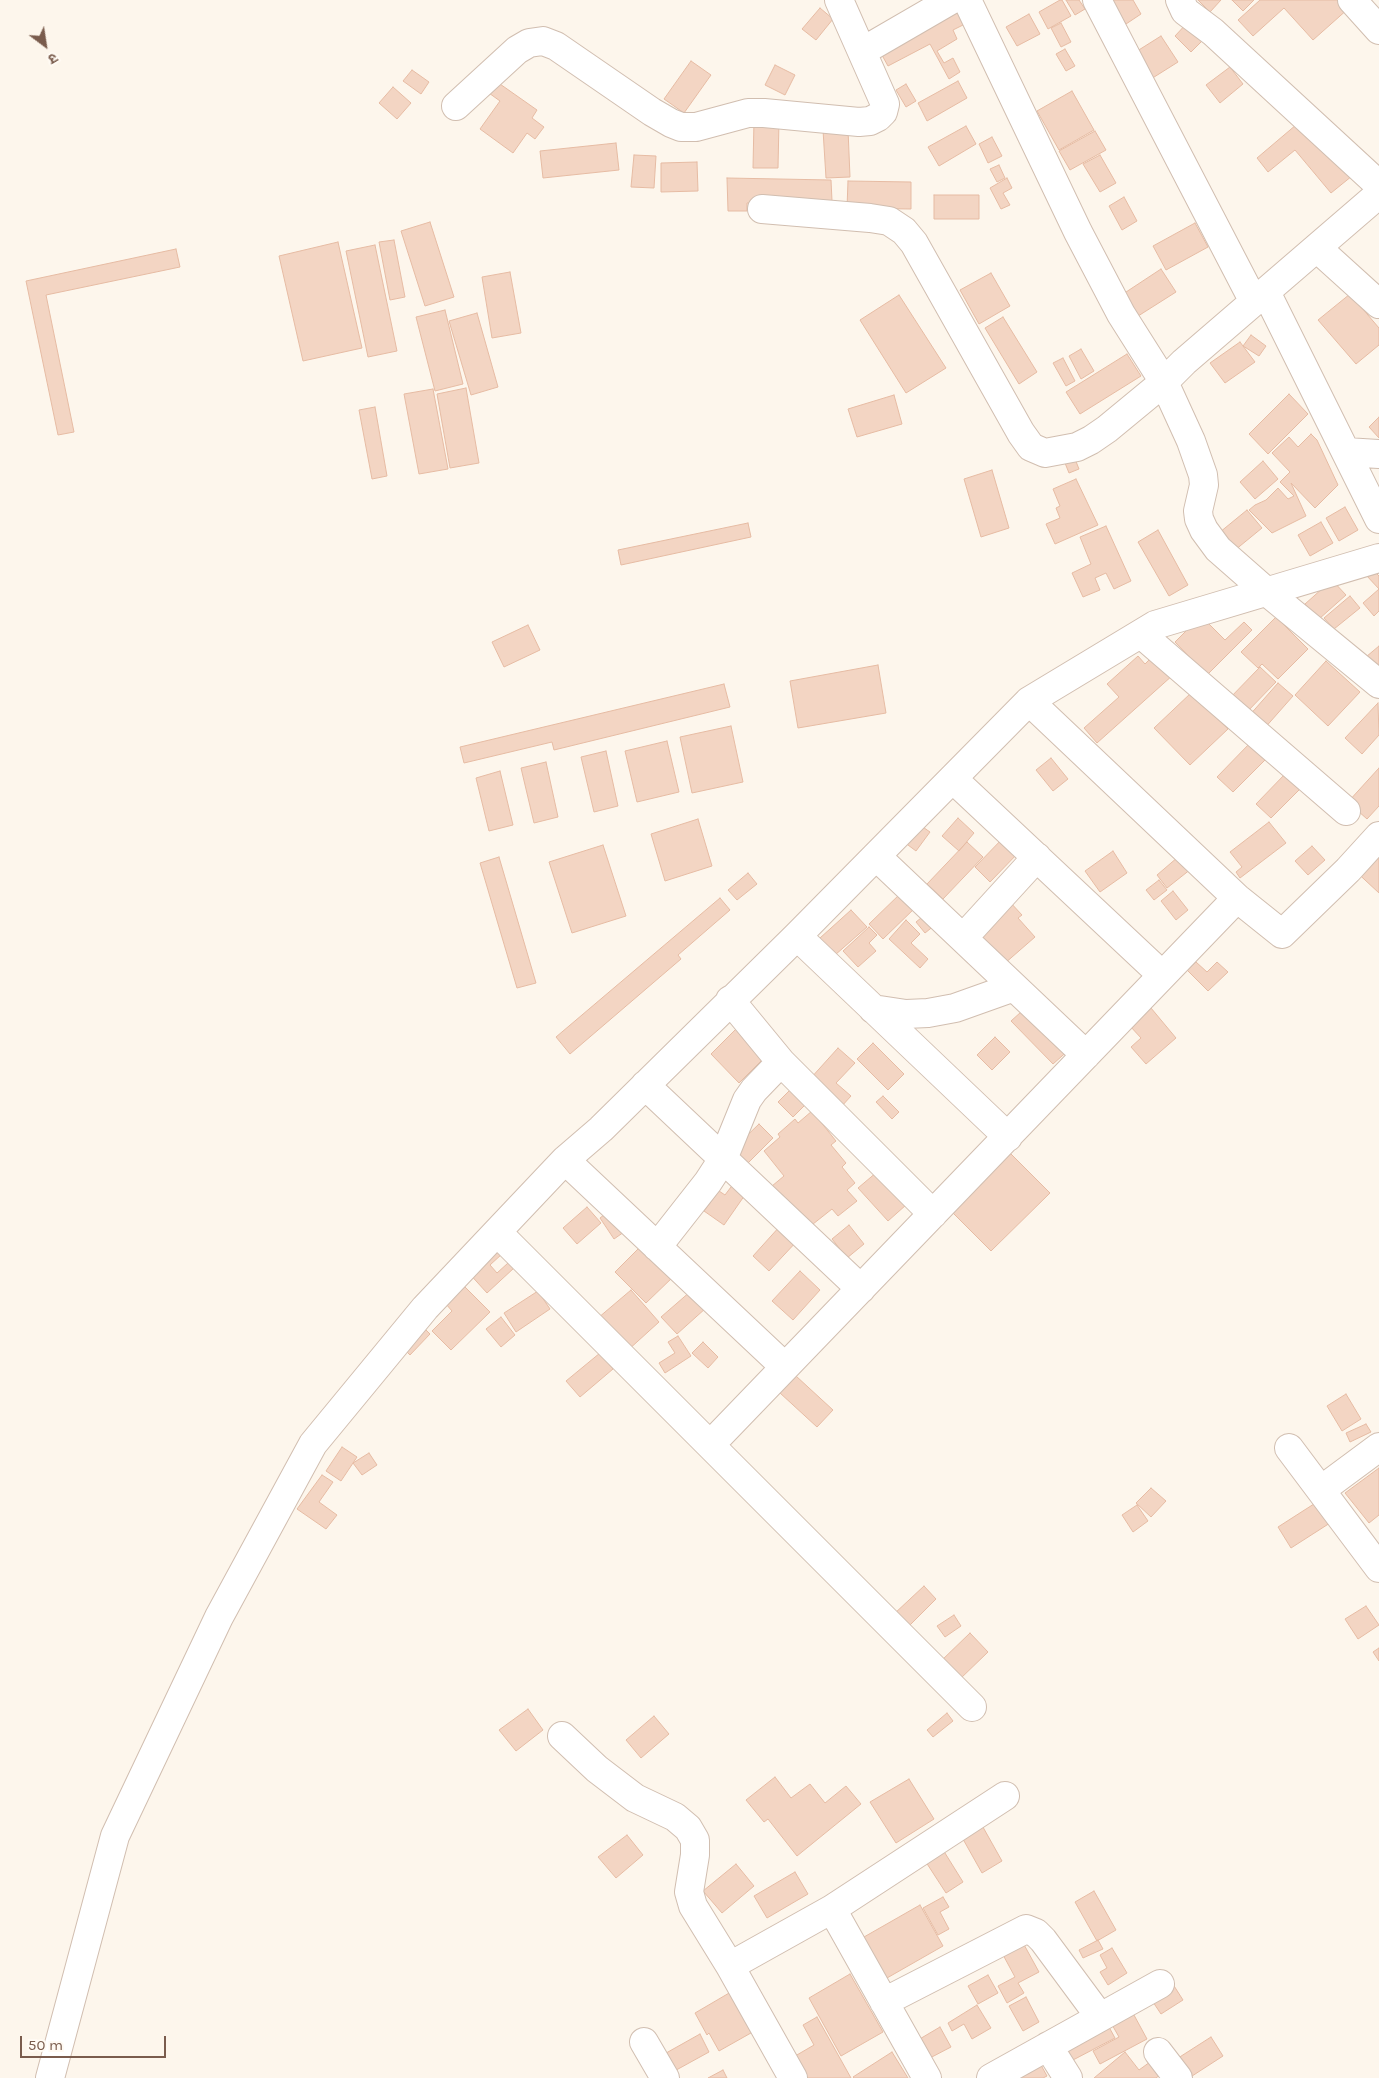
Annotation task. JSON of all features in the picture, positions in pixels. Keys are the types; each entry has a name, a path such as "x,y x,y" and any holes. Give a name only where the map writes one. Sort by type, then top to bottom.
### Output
{"street":[{"path":"456,106 517,50 529,43 543,41 556,46 652,112 681,127 696,127 748,113 764,112 859,122 870,120 878,117 883,112 885,104 839,0"},
{"path":"863,51 951,0"},
{"path":"967,0 1078,232 1121,314 1164,382 1191,441 1203,475 1204,485 1198,511 1201,525 1218,549 1266,592 1379,684"},
{"path":"1097,0 1346,452 1379,519"},
{"path":"1180,0 1185,11 1213,32 1379,185"},
{"path":"1352,0 1379,30"},
{"path":"762,208 880,219 889,221 904,231 914,243 1020,433 1031,447 1038,451 1055,452 1077,447 1091,440 1164,382 1379,194"},
{"path":"1317,248 1379,304"},
{"path":"1346,452 1379,454"},
{"path":"50,2078 115,1836 219,1617 313,1444 425,1308 565,1160 644,1086 797,936 1029,701 1155,625 1379,558"},
{"path":"1141,634 1346,811"},
{"path":"1029,701 1238,898 1282,934 1348,870 1379,836"},
{"path":"952,778 1162,975"},
{"path":"876,856 1086,1055"},
{"path":"963,938 1037,857"},
{"path":"710,1445 1238,898"},
{"path":"797,936 1008,1137"},
{"path":"873,1009 906,1014 928,1013 955,1008 1014,987"},
{"path":"730,1000 781,1062 933,1214"},
{"path":"657,1247 697,1197 723,1159 747,1100 781,1062"},
{"path":"644,1086 861,1289"},
{"path":"565,1160 785,1368"},
{"path":"498,1233 972,1707"},
{"path":"1321,1490 1379,1447"},
{"path":"1289,1448 1379,1568"},
{"path":"562,1736 597,1769 629,1794 675,1817 688,1828 695,1840 695,1855 689,1892 693,1906 730,1966 793,2078"},
{"path":"730,1966 832,1909 1005,1796"},
{"path":"832,1909 927,2078"},
{"path":"884,2002 1026,1929 1036,1933 1043,1940 1100,2017"},
{"path":"991,2078 1160,1984"},
{"path":"644,2042 665,2078"},
{"path":"1048,2046 1068,2078"},
{"path":"1158,2052 1178,2078"}],"building":[{"path":"1062,0 1071,16 1048,29 1039,12"},
{"path":"1066,0 1079,0 1085,9 1075,15"},
{"path":"1110,0 1133,0 1141,14 1126,24"},
{"path":"1198,0 1221,0 1210,12"},
{"path":"1232,0 1254,0 1243,11"},
{"path":"1260,0 1342,0 1349,8 1313,40 1284,8 1253,36 1238,20"},
{"path":"955,6 965,24 953,30 957,39 937,51 944,63 953,58 960,72 949,79 930,44 888,66 878,48"},
{"path":"820,8 833,19 816,40 802,29"},
{"path":"1029,14 1040,34 1017,46 1006,27"},
{"path":"1188,22 1205,38 1191,52 1175,36"},
{"path":"1061,23 1071,42 1061,47 1051,28"},
{"path":"1161,36 1178,62 1151,79 1134,53"},
{"path":"1065,49 1075,66 1066,71 1056,54"},
{"path":"691,61 711,75 684,113 664,99"},
{"path":"775,65 795,75 785,95 765,85"},
{"path":"1230,67 1243,84 1220,103 1206,85"},
{"path":"412,70 429,82 421,94 403,81"},
{"path":"490,77 537,110 532,118 544,127 535,139 527,133 513,153 480,129 500,101 482,88"},
{"path":"958,81 967,98 927,121 918,103"},
{"path":"906,84 916,101 906,107 896,90"},
{"path":"393,87 411,103 397,119 379,103"},
{"path":"1072,91 1094,130 1059,150 1037,111"},
{"path":"1303,119 1352,176 1331,193 1295,150 1268,172 1257,158"},
{"path":"754,120 779,121 778,168 753,168"},
{"path":"966,126 976,144 939,166 928,147"},
{"path":"848,129 850,177 826,178 823,130"},
{"path":"1095,131 1106,150 1070,170 1059,151"},
{"path":"992,137 1002,156 988,163 979,144"},
{"path":"616,143 619,170 543,178 540,151"},
{"path":"634,155 656,156 654,188 631,187"},
{"path":"1100,155 1116,183 1100,192 1083,164"},
{"path":"697,162 698,191 661,192 661,163"},
{"path":"999,165 1005,178 997,182 990,169"},
{"path":"727,178 831,180 832,201 747,203 747,211 728,211"},
{"path":"1007,178 1012,188 1003,193 1010,205 1001,209 990,188"},
{"path":"848,181 911,182 911,209 847,208"},
{"path":"934,195 979,195 979,219 934,219"},
{"path":"1124,197 1137,221 1122,230 1109,206"},
{"path":"430,222 454,297 425,306 401,231"},
{"path":"1195,223 1208,247 1166,270 1153,246"},
{"path":"394,240 405,297 390,300 379,242"},
{"path":"338,242 362,348 303,361 279,256"},
{"path":"375,245 397,351 368,357 346,251"},
{"path":"176,249 180,267 46,295 74,432 58,435 26,281"},
{"path":"1161,269 1176,292 1135,318 1120,296"},
{"path":"510,272 521,333 492,338 482,277"},
{"path":"991,273 1010,306 979,324 960,290"},
{"path":"1350,294 1379,328 1379,345 1356,364 1318,320"},
{"path":"899,295 946,368 906,393 860,320"},
{"path":"445,310 463,384 435,391 416,317"},
{"path":"477,313 498,387 471,395 449,321"},
{"path":"1003,317 1037,372 1019,384 985,328"},
{"path":"1251,335 1266,346 1259,356 1243,346"},
{"path":"1240,342 1255,362 1225,383 1210,363"},
{"path":"1081,349 1094,371 1081,379 1069,356"},
{"path":"1127,354 1141,376 1080,414 1066,392"},
{"path":"1063,358 1075,381 1066,386 1053,363"},
{"path":"466,388 479,463 450,468 437,394"},
{"path":"433,389 448,469 419,474 404,394"},
{"path":"1289,394 1308,414 1268,454 1249,434"},
{"path":"894,395 902,424 857,437 848,409"},
{"path":"375,407 387,476 372,479 359,410"},
{"path":"1379,417 1379,438 1369,427"},
{"path":"1311,434 1317,440 1338,485 1315,508 1291,483 1306,516 1272,533 1249,510 1266,500 1278,488 1288,499 1294,496 1280,482 1290,472 1272,453 1289,437 1298,447"},
{"path":"1075,459 1079,469 1069,473 1065,463"},
{"path":"1263,461 1278,479 1255,499 1240,482"},
{"path":"992,470 1009,528 981,537 964,479"},
{"path":"1076,479 1098,525 1055,544 1046,524 1060,518 1056,508 1060,506 1053,489"},
{"path":"1345,507 1358,530 1339,541 1326,518"},
{"path":"1247,510 1262,528 1229,555 1214,537"},
{"path":"1321,522 1333,543 1310,556 1298,535"},
{"path":"748,523 751,537 621,565 618,550"},
{"path":"1106,526 1131,581 1114,589 1106,573 1095,578 1100,590 1083,597 1072,573 1091,564 1080,537"},
{"path":"1158,530 1188,585 1169,596 1138,542"},
{"path":"1372,569 1379,576 1379,589 1366,575"},
{"path":"1332,580 1346,595 1319,619 1305,604"},
{"path":"1379,589 1379,611 1374,616 1363,603"},
{"path":"1350,596 1360,608 1334,629 1324,618"},
{"path":"1201,616 1225,640 1244,622 1252,630 1207,675 1175,642"},
{"path":"1276,617 1308,649 1278,679 1262,664 1258,668 1241,652"},
{"path":"528,625 540,650 504,667 492,642"},
{"path":"1379,646 1379,670 1360,662"},
{"path":"1154,655 1173,675 1097,743 1084,728 1119,697 1107,684 1138,656 1145,664"},
{"path":"1326,661 1360,692 1328,726 1295,695"},
{"path":"878,665 886,713 798,728 790,681"},
{"path":"1260,667 1276,682 1244,715 1228,700"},
{"path":"1278,683 1293,696 1263,730 1248,717"},
{"path":"724,684 730,707 554,750 552,742 464,763 460,747"},
{"path":"1191,693 1228,729 1190,765 1154,728"},
{"path":"1378,703 1379,735 1362,754 1345,738"},
{"path":"731,726 743,782 692,793 680,737"},
{"path":"667,741 679,792 637,802 625,751"},
{"path":"1251,742 1267,758 1233,792 1217,777"},
{"path":"606,751 618,806 594,812 581,757"},
{"path":"1051,758 1068,779 1053,791 1036,770"},
{"path":"546,762 558,817 534,823 521,768"},
{"path":"1379,768 1379,806 1367,819 1348,802"},
{"path":"500,771 513,825 489,831 476,778"},
{"path":"1287,772 1302,787 1271,818 1256,804"},
{"path":"958,818 974,833 959,851 942,836"},
{"path":"698,819 712,866 665,881 651,834"},
{"path":"1269,822 1286,843 1240,878 1236,872 1242,867 1230,852"},
{"path":"917,823 930,832 916,851 904,842"},
{"path":"1006,835 1021,850 990,882 975,867"},
{"path":"1379,838 1379,893 1351,867"},
{"path":"967,842 983,857 943,899 927,884"},
{"path":"603,845 626,916 572,933 549,862"},
{"path":"1312,846 1325,860 1308,875 1295,861"},
{"path":"1113,851 1127,873 1100,892 1085,871"},
{"path":"1185,851 1196,865 1167,888 1157,875"},
{"path":"499,857 536,983 517,988 480,863"},
{"path":"748,873 757,884 737,900 728,890"},
{"path":"1159,880 1167,890 1154,900 1146,890"},
{"path":"1173,891 1188,910 1176,920 1161,901"},
{"path":"902,892 916,907 883,939 869,924"},
{"path":"720,898 730,910 678,955 681,959 570,1054 556,1037"},
{"path":"1009,901 1022,915 1018,918 1035,937 1004,964 975,931"},
{"path":"851,910 867,927 835,955 820,938"},
{"path":"926,914 935,925 925,933 916,922"},
{"path":"906,920 920,934 911,943 928,959 920,968 889,939"},
{"path":"869,927 877,935 869,943 876,951 858,967 843,951"},
{"path":"1196,962 1207,972 1217,962 1228,972 1208,991 1187,970"},
{"path":"1151,1008 1176,1038 1146,1064 1131,1047 1141,1038 1130,1026"},
{"path":"1021,1012 1035,1026 1042,1018 1071,1048 1053,1064 1011,1021"},
{"path":"740,1025 768,1054 739,1083 711,1054"},
{"path":"995,1037 1010,1052 992,1070 977,1055"},
{"path":"873,1043 904,1074 888,1090 857,1059"},
{"path":"838,1048 855,1063 836,1083 851,1096 841,1107 810,1079"},
{"path":"794,1086 809,1101 793,1117 778,1102"},
{"path":"883,1096 899,1112 892,1119 876,1102"},
{"path":"812,1111 836,1141 831,1145 846,1163 842,1167 855,1183 847,1190 857,1201 838,1216 832,1209 808,1228 772,1186 784,1176 764,1151 780,1137 778,1134 795,1119 798,1123"},
{"path":"759,1124 773,1138 747,1164 733,1149"},
{"path":"1010,1153 1050,1193 991,1251 951,1211"},
{"path":"877,1172 906,1205 888,1221 858,1188"},
{"path":"734,1183 747,1192 724,1225 704,1211 719,1191 725,1195"},
{"path":"587,1207 601,1223 577,1244 563,1228"},
{"path":"609,1211 624,1232 614,1239 600,1218"},
{"path":"781,1225 798,1240 769,1271 753,1256"},
{"path":"849,1225 864,1244 847,1258 832,1239"},
{"path":"643,1244 674,1276 646,1303 615,1272"},
{"path":"495,1246 502,1254 490,1265 497,1273 508,1263 514,1268 487,1293 467,1271"},
{"path":"800,1271 820,1290 793,1320 772,1301"},
{"path":"458,1280 490,1312 451,1350 432,1331 452,1311 440,1297"},
{"path":"631,1290 659,1322 627,1351 598,1318"},
{"path":"538,1291 550,1309 516,1332 504,1313"},
{"path":"691,1291 706,1308 677,1334 661,1317"},
{"path":"501,1317 515,1335 501,1347 486,1329"},
{"path":"420,1324 430,1334 410,1355 400,1345"},
{"path":"678,1336 691,1356 665,1373 659,1363 675,1353 668,1342"},
{"path":"703,1342 718,1357 708,1368 692,1353"},
{"path":"600,1353 613,1369 580,1397 566,1381"},
{"path":"796,1376 833,1410 817,1427 780,1393"},
{"path":"1346,1394 1361,1419 1342,1431 1327,1406"},
{"path":"1366,1424 1371,1432 1350,1442 1346,1433"},
{"path":"342,1447 357,1457 341,1481 326,1471"},
{"path":"369,1453 377,1465 362,1475 353,1463"},
{"path":"1379,1468 1379,1515 1369,1523 1345,1493"},
{"path":"322,1475 333,1482 319,1502 337,1515 326,1529 297,1509"},
{"path":"1151,1488 1166,1501 1151,1517 1136,1503"},
{"path":"1317,1502 1330,1523 1291,1548 1278,1527"},
{"path":"1137,1505 1148,1521 1133,1532 1122,1515"},
{"path":"924,1586 936,1599 907,1628 894,1614"},
{"path":"1366,1606 1379,1625 1358,1639 1345,1619"},
{"path":"954,1615 961,1626 945,1637 937,1626"},
{"path":"970,1633 988,1652 959,1680 941,1661"},
{"path":"1379,1648 1379,1661 1373,1652"},
{"path":"528,1709 543,1730 516,1751 499,1730"},
{"path":"947,1713 953,1721 933,1737 927,1730"},
{"path":"654,1716 669,1734 641,1758 626,1740"},
{"path":"775,1777 791,1798 810,1784 825,1803 846,1786 861,1804 797,1856 768,1819 764,1822 746,1800"},
{"path":"909,1779 934,1819 896,1843 870,1802"},
{"path":"979,1820 1002,1861 982,1873 959,1832"},
{"path":"627,1835 643,1855 616,1878 598,1857"},
{"path":"940,1845 963,1882 946,1893 922,1856"},
{"path":"736,1864 754,1886 722,1913 703,1891"},
{"path":"795,1872 808,1894 767,1918 754,1896"},
{"path":"1094,1891 1116,1930 1097,1941 1075,1902"},
{"path":"943,1897 949,1907 940,1912 949,1929 938,1935 923,1908"},
{"path":"920,1905 943,1946 880,1982 857,1941"},
{"path":"1098,1940 1103,1949 1083,1958 1079,1950"},
{"path":"1022,1941 1039,1972 1018,1983 1024,1993 1007,2003 998,1986 1015,1977 1002,1953"},
{"path":"1112,1948 1127,1973 1108,1985 1100,1972 1107,1968 1100,1955"},
{"path":"850,1974 883,2032 841,2056 809,1998"},
{"path":"988,1975 998,1993 978,2004 968,1986"},
{"path":"1169,1978 1183,2000 1161,2014 1147,1993"},
{"path":"736,1989 758,2029 719,2051 709,2033 707,2035 695,2013"},
{"path":"1026,1997 1039,2022 1023,2031 1009,2006"},
{"path":"1128,2004 1147,2039 1100,2064 1093,2051 1119,2037 1107,2016"},
{"path":"977,2005 991,2028 972,2039 964,2024 952,2031 948,2023"},
{"path":"1103,2016 1115,2038 1073,2060 1061,2039"},
{"path":"817,2017 851,2078 801,2078 790,2059 814,2045 803,2025"},
{"path":"940,2027 951,2047 928,2059 918,2040"},
{"path":"700,2034 709,2052 669,2074 659,2057"},
{"path":"1211,2037 1223,2056 1189,2078 1175,2060"},
{"path":"892,2052 908,2078 853,2077"},
{"path":"1125,2052 1139,2070 1150,2062 1160,2075 1156,2078 1094,2078"},
{"path":"1036,2056 1047,2076 1043,2078 1007,2078"},
{"path":"723,2070 727,2078 708,2078"}]}
